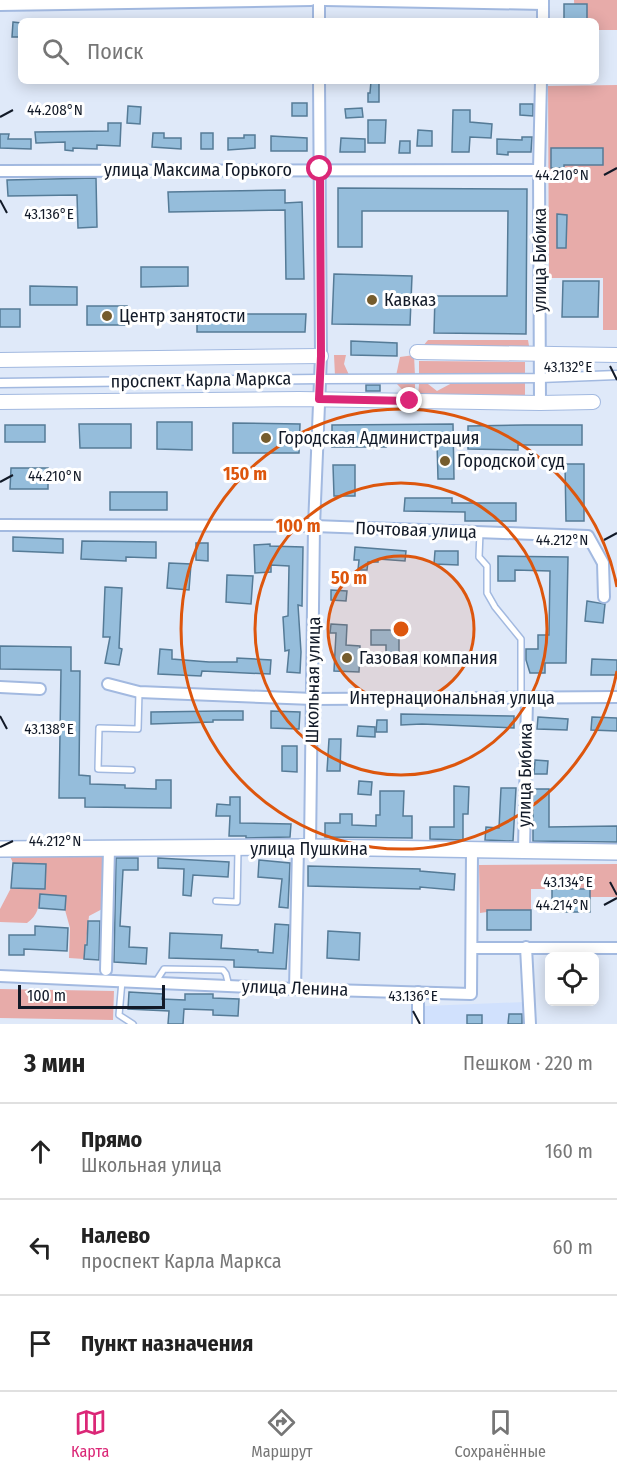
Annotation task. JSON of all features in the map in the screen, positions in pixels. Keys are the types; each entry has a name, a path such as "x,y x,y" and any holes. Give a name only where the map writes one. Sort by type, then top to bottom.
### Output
{"main road":[{"name":"улица Пушкина","path":"0,849 304,848 617,852"}],"street":[{"path":"0,4 311,0"},
{"path":"319,0 319,18"},
{"path":"325,0 543,2 543,18"},
{"name":"Школьная улица","path":"295,989 313,699 314,526 321,356 320,84"},
{"name":"улица Бибика","path":"540,403 541,84"},
{"name":"улица Максима Горького","path":"0,171 539,170"},
{"path":"417,352 617,355"},
{"name":"проспект Карла Маркса","path":"0,360 321,356"},
{"name":"проспект Карла Маркса","path":"0,383 540,378 617,375"},
{"name":"проспект Карла Маркса","path":"0,402 319,399 594,402"},
{"name":"Почтовая улица","path":"0,525 314,526 588,536 603,563 604,597"},
{"name":"Интернациональная улица","path":"108,684 139,692 313,699 617,697"},
{"path":"0,687 40,689"},
{"name":"улица Бибика","path":"524,698 524,851"},
{"path":"106,970 109,849"},
{"path":"472,851 472,948 617,948"},
{"path":"526,947 530,1024"},
{"name":"улица Ленина","path":"0,976 471,994 472,948"},
{"path":"418,992 418,1024"}],"lane":[{"path":"480,532 479,557 487,566 487,593 495,607 521,639 524,698"},
{"path":"132,770 98,769 99,728 138,729 139,692"},
{"path":"216,901 237,902 238,848"},
{"path":"154,983 164,969 223,970 229,986"},
{"path":"122,981 119,1015 133,1024"}],"shaded area":[{"path":"574,0 617,0 617,30 599,30 599,18 575,18"},
{"path":"617,85 617,330 603,330 603,278 549,278 548,86"},
{"path":"428,340 528,340 530,352 423,346"},
{"path":"334,355 346,355 344,364 349,375 335,376"},
{"path":"414,355 415,376 396,376 400,357"},
{"path":"419,361 525,362 525,375 419,375"},
{"path":"415,383 415,400 412,400 397,384"},
{"path":"452,383 525,383 525,398 418,398 419,384 428,384 437,391"},
{"path":"108,851 106,907 89,916 84,959 69,958 70,928 65,910 66,896 40,894 34,917 27,923 0,922 0,909 11,888 45,889 46,864 13,863 8,852"},
{"path":"617,864 617,897 590,897 590,889 531,889 531,910 488,910 480,913 479,865"},
{"path":"0,989 114,991 113,1020 0,1018"},
{"path":"525,1002 526,1024 425,1024 425,1006"}],"building":[{"path":"564,4 587,4 587,18 564,18"},
{"path":"13,22 18,23 18,37 12,37"},
{"path":"371,84 379,84 379,102 368,102 368,93 370,93"},
{"path":"292,103 307,103 307,116 292,116"},
{"path":"520,104 533,104 533,116 520,115"},
{"path":"128,106 141,107 140,124 127,123"},
{"path":"362,108 363,117 346,118 345,109"},
{"path":"453,110 470,110 470,122 492,124 491,138 470,137 469,152 452,152"},
{"path":"368,120 386,120 385,143 368,143"},
{"path":"108,123 121,123 120,146 97,145 97,149 73,148 73,151 65,150 65,142 36,143 35,132 108,131"},
{"path":"418,130 432,131 432,146 417,146"},
{"path":"153,133 164,133 164,138 181,138 181,149 152,147"},
{"path":"201,133 213,133 213,149 201,149"},
{"path":"0,134 9,134 8,139 31,139 31,149 0,148"},
{"path":"244,135 255,135 255,148 228,150 228,138 244,138"},
{"path":"271,136 307,138 307,151 271,151"},
{"path":"522,137 532,137 531,152 497,154 497,139 522,140"},
{"path":"341,138 365,139 365,152 340,152"},
{"path":"400,141 410,141 410,153 399,153"},
{"path":"551,148 603,148 603,165 564,165 564,168 551,168"},
{"path":"96,178 97,227 78,228 77,195 8,196 7,180"},
{"path":"338,188 527,189 526,334 434,333 435,296 507,296 508,211 362,211 362,247 338,247"},
{"path":"285,190 285,203 302,202 304,279 286,279 285,210 169,212 168,192"},
{"path":"557,214 567,215 566,248 557,248"},
{"path":"141,267 188,267 188,286 141,287"},
{"name":"Кавказ","path":"334,274 412,276 410,325 332,324"},
{"path":"563,281 599,281 598,317 562,317"},
{"path":"30,286 77,287 77,305 30,305"},
{"name":"Центр занятости","path":"87,306 127,306 126,325 87,325"},
{"path":"0,309 20,309 20,327 0,327"},
{"path":"197,314 306,314 305,332 197,332"},
{"path":"351,341 397,343 397,356 351,355"},
{"path":"366,385 380,385 380,391 366,391"},
{"path":"157,422 192,422 192,450 157,449"},
{"name":"Городская Администрация","path":"233,423 300,424 299,453 233,453"},
{"path":"79,424 131,424 131,448 80,448"},
{"path":"453,424 454,479 438,479 437,442 386,443 386,447 332,447 332,425"},
{"path":"5,425 45,425 45,442 5,442"},
{"path":"582,425 582,445 518,445 518,450 468,449 468,426"},
{"path":"565,464 584,464 584,521 566,521"},
{"path":"333,465 355,465 355,496 334,496"},
{"path":"11,468 48,468 48,489 10,489"},
{"path":"110,492 167,492 167,510 110,510"},
{"path":"405,498 452,498 452,503 516,503 516,521 465,521 465,512 404,511"},
{"path":"13,537 63,539 63,553 13,551"},
{"path":"82,541 156,542 156,558 126,557 126,561 81,559"},
{"path":"196,543 208,543 208,561 196,560"},
{"path":"270,544 270,546 303,547 302,606 298,605 300,673 287,672 289,650 285,651 283,617 288,616 289,566 271,565 271,572 255,573 254,545"},
{"path":"355,547 406,551 405,561 378,559 378,562 368,562 367,570 358,570 359,560 354,560"},
{"path":"435,551 458,551 458,565 434,564"},
{"path":"498,556 568,557 566,663 545,663 545,673 530,673 526,660 526,649 538,649 538,635 549,635 550,571 515,570 515,581 498,581"},
{"path":"169,563 191,564 189,590 167,588"},
{"path":"227,575 253,576 251,604 226,602"},
{"path":"105,587 122,588 119,648 122,649 119,665 105,663 110,637 103,637"},
{"path":"331,590 347,591 346,601 331,600"},
{"path":"587,601 605,604 603,623 585,621"},
{"name":"Газовая компания","path":"331,624 347,625 346,645 360,646 359,672 334,671 336,633 330,633"},
{"path":"371,630 399,630 399,653 386,653 386,645 371,645"},
{"path":"0,646 71,647 71,671 80,671 79,775 90,776 90,784 125,785 125,788 156,789 156,780 171,780 171,808 85,807 85,798 59,798 61,670 0,669"},
{"path":"160,649 172,650 172,659 209,662 237,662 237,658 271,660 270,674 202,671 201,676 158,674"},
{"path":"592,659 617,660 617,675 591,675"},
{"path":"243,711 243,720 151,724 151,712"},
{"path":"271,711 300,712 299,729 271,728"},
{"path":"401,714 514,716 514,728 401,725"},
{"path":"538,717 568,719 567,730 537,729"},
{"path":"592,717 617,718 617,731 591,730"},
{"path":"377,720 387,720 387,732 376,732"},
{"path":"358,726 375,727 375,737 357,736"},
{"path":"329,739 341,739 340,771 327,771"},
{"path":"282,746 297,746 297,772 282,771"},
{"path":"535,760 548,761 547,774 534,774"},
{"path":"359,781 372,782 371,795 358,794"},
{"path":"454,786 469,787 468,814 463,814 463,840 430,839 430,827 454,827"},
{"path":"501,788 516,788 513,841 485,840 486,827 499,828"},
{"path":"533,789 549,789 549,827 617,826 617,842 533,841"},
{"path":"380,791 404,791 403,816 412,816 412,838 325,837 325,823 340,823 340,814 352,814 352,825 376,826 376,815 380,815"},
{"path":"230,797 240,797 240,823 291,824 290,837 229,836 230,816 216,816 217,804 230,805"},
{"path":"116,858 138,858 138,870 123,870 120,926 130,927 129,947 147,948 146,964 114,962"},
{"path":"158,858 229,862 228,877 193,875 191,896 183,895 184,869 158,868"},
{"path":"259,860 290,863 288,908 279,907 282,879 258,877"},
{"path":"13,863 46,864 45,889 11,888"},
{"path":"308,866 420,869 420,871 455,874 454,890 420,887 420,889 308,886"},
{"path":"552,889 590,889 590,912 552,912"},
{"path":"40,894 66,896 65,910 39,908"},
{"path":"487,910 531,910 531,930 487,930"},
{"path":"88,921 100,921 99,960 84,959"},
{"path":"275,924 289,925 286,969 234,967 234,960 169,958 170,933 222,935 221,948 273,953"},
{"path":"35,926 68,928 67,951 24,949 24,955 9,955 9,935 35,935"},
{"path":"328,931 360,933 359,960 327,958"},
{"path":"129,992 163,994 162,999 185,1000 185,994 213,994 213,998 239,999 238,1016 213,1015 213,1010 184,1009 183,1024 168,1024 169,1011 128,1009"},
{"path":"509,1014 522,1014 522,1024 508,1024"},
{"path":"467,1015 482,1015 482,1024 467,1024"}],"place":[{"name":"Кавказ","path":"372,300"},
{"name":"Центр занятости","path":"107,316"},
{"name":"Городская Администрация","path":"266,438"},
{"name":"Городской суд","path":"445,461"},
{"name":"Газовая компания","path":"347,658"}],"route":[{"path":"320,169 321,356 319,399 410,401"}]}
